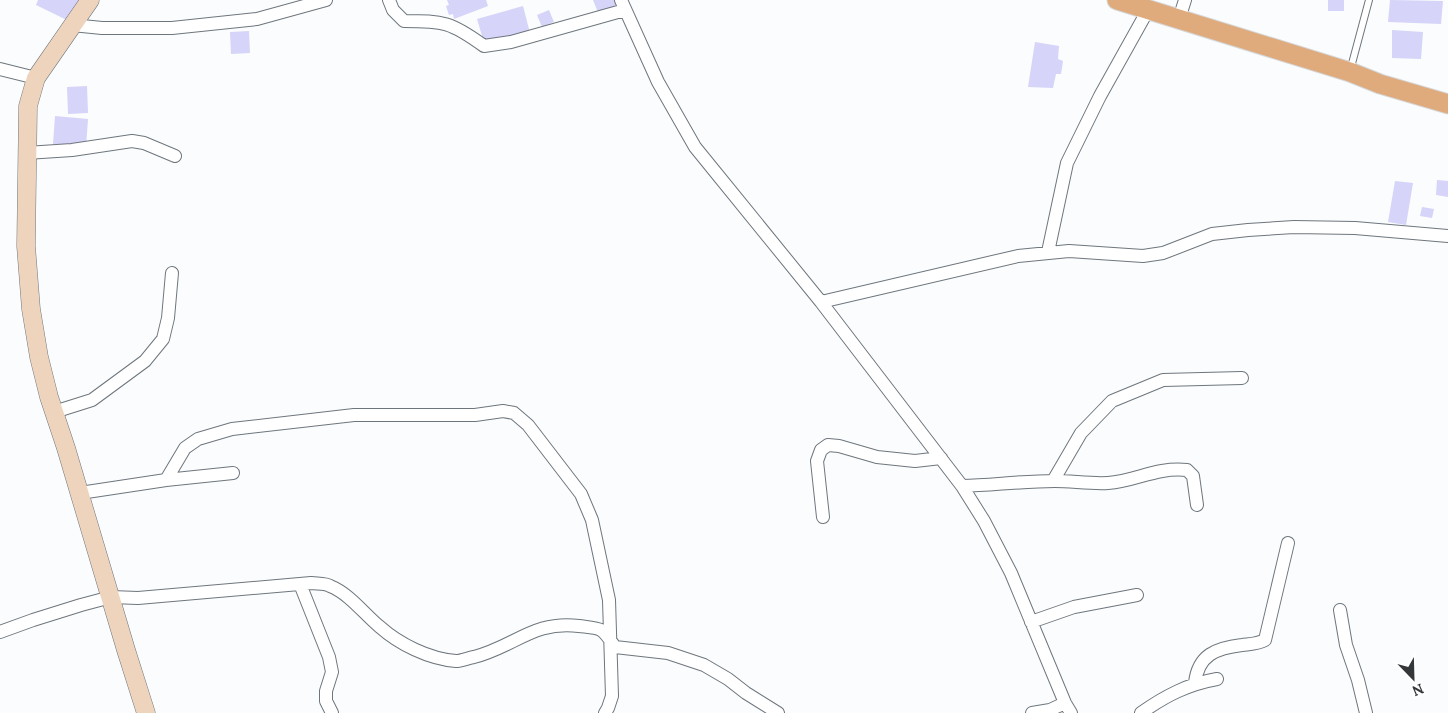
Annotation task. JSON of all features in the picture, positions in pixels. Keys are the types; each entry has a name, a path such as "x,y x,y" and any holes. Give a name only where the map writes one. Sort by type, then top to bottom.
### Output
{"main road":[{"path":"1118,0 1448,104"}],"street":[{"path":"90,0 36,78 28,106 26,246 31,309 39,357 146,713"},
{"path":"72,25 102,28 172,28 257,19 326,0"},
{"path":"389,0 393,10 404,21 441,22 461,30 484,46 512,42 623,5 658,82 695,147 821,302 962,486 984,522 1011,572 1068,708 1032,713"},
{"path":"1179,19 1185,0"},
{"path":"1048,252 1067,164 1100,96 1148,10"},
{"path":"0,69 36,78"},
{"path":"26,152 72,150 132,141 144,143 175,156"},
{"path":"821,302 1018,256 1069,251 1143,256 1163,253 1212,234 1294,227 1355,228 1448,236"},
{"path":"54,412 92,400 145,361 164,339 172,273"},
{"path":"1053,481 1081,433 1112,401 1163,380 1242,378"},
{"path":"166,480 185,448 198,439 232,429 354,415 475,415 503,411 514,413 528,426 581,494 592,520 609,600 612,696 605,713"},
{"path":"823,517 817,461 821,450 828,445 839,446 877,457 915,461 941,458"},
{"path":"962,486 1053,481 1108,483 1121,482 1156,471 1187,470 1192,476 1197,504"},
{"path":"80,493 166,480 233,473"},
{"path":"1195,683 1197,670 1201,662 1215,651 1264,640 1288,543"},
{"path":"0,632 33,620 111,597 138,598 311,583 329,585 350,600 394,639 415,649 447,659 457,661 483,654 541,628 553,625 568,624 597,628 606,632 615,647 668,652 704,665 778,713"},
{"path":"300,584 329,657 332,672 326,691 326,701 332,713"},
{"path":"1031,622 1074,607 1137,595"},
{"path":"1340,610 1346,645 1358,680 1366,713"},
{"path":"1141,713 1158,701 1195,683 1217,679"}],"lane":[{"path":"1350,72 1369,0"}],"building":[{"path":"38,0 79,0 73,23 36,5"},
{"path":"447,0 486,0 488,6 454,19 453,14 449,15 446,6 449,5"},
{"path":"593,0 614,0 617,8 599,15"},
{"path":"1328,0 1344,0 1344,11 1328,11"},
{"path":"1390,0 1443,1 1441,24 1388,22"},
{"path":"523,6 530,33 485,46 477,19"},
{"path":"549,10 554,22 542,27 537,15"},
{"path":"1392,30 1423,32 1421,59 1392,58"},
{"path":"249,31 250,53 231,54 230,32"},
{"path":"1035,42 1059,46 1058,59 1063,61 1061,74 1056,74 1053,88 1028,87"},
{"path":"87,86 88,113 68,114 67,87"},
{"path":"55,116 88,119 86,147 53,144"},
{"path":"1437,180 1448,181 1448,197 1436,195"},
{"path":"1395,181 1413,183 1406,225 1388,222"},
{"path":"1422,207 1434,209 1432,218 1420,216"}]}
